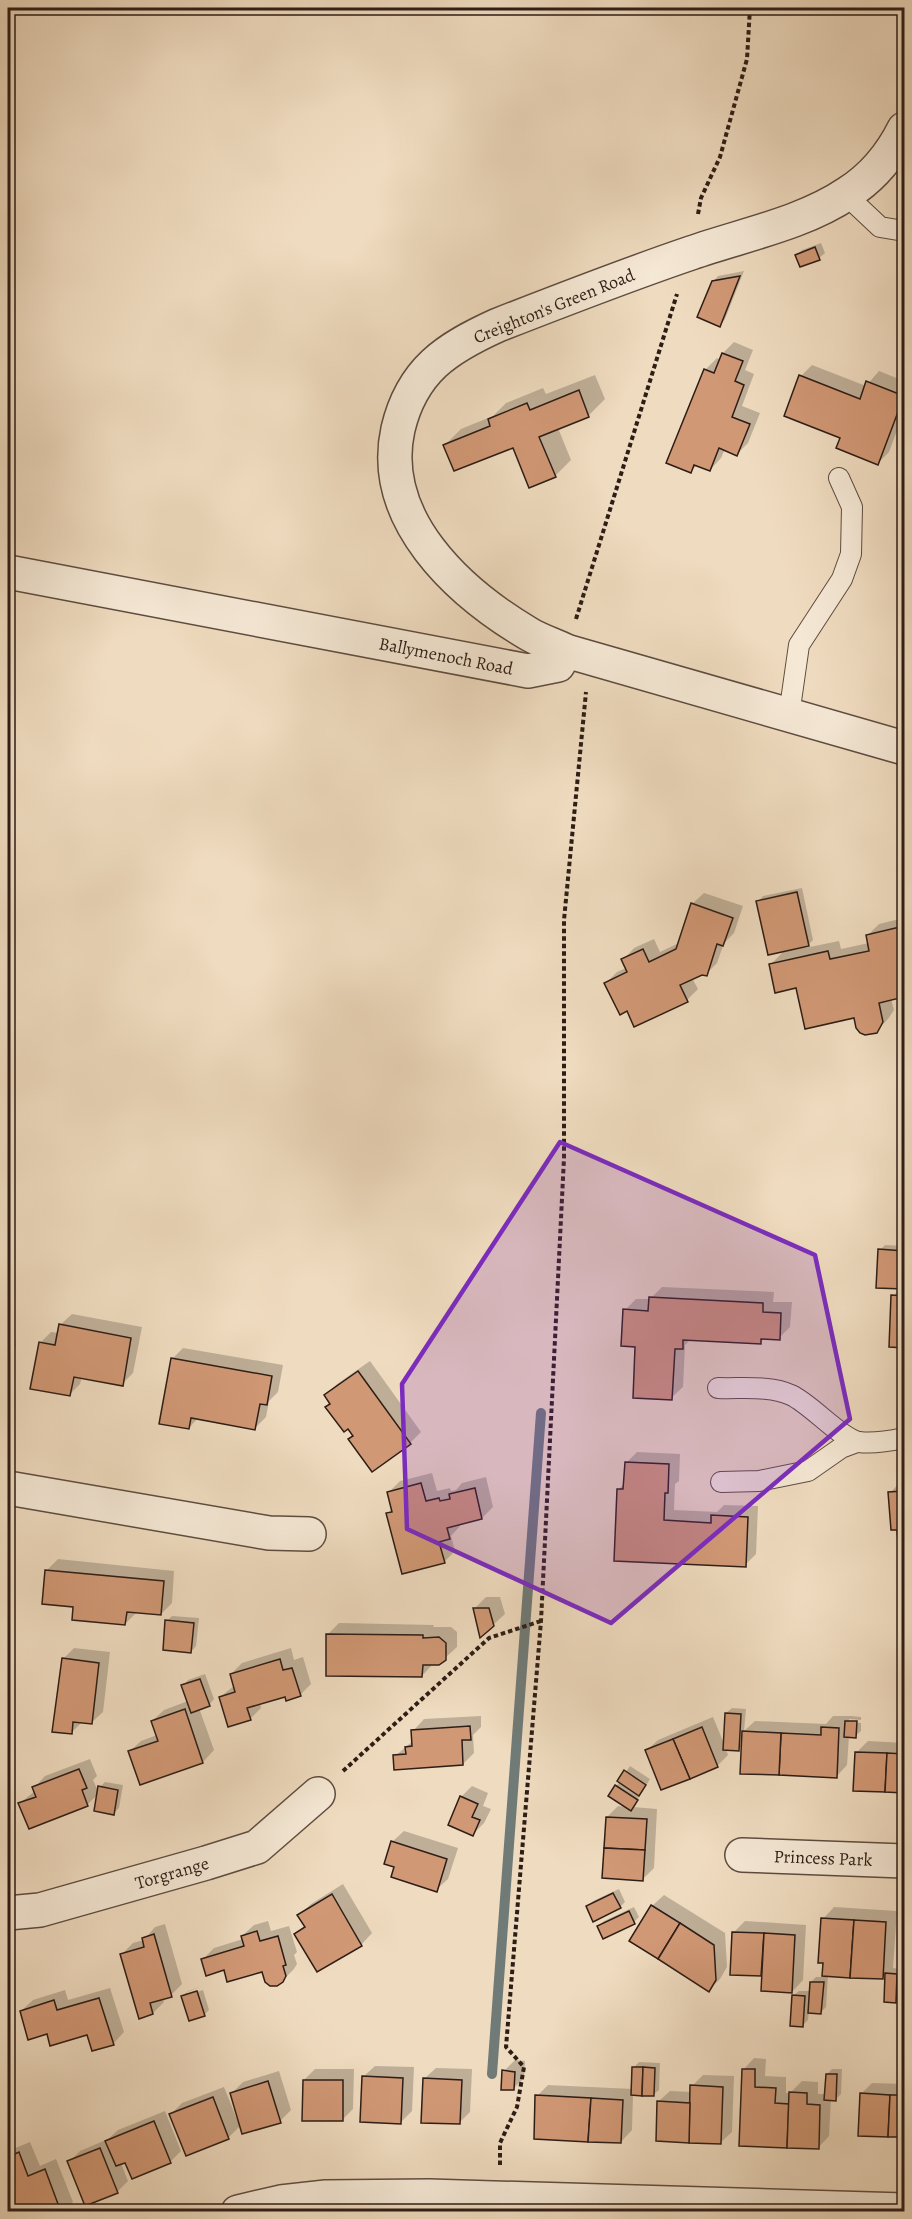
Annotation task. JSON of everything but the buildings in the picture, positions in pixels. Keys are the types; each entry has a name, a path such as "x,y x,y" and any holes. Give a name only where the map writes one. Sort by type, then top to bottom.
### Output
{"street":[{"name":"Creighton's Green Road","path":"578,655 530,634 495,611 458,581 422,540 411,522 397,484 396,440 409,397 421,377 437,358 476,335 530,312 690,253 791,220 846,195 872,175 885,160 904,129"},
{"name":"Ballymenoch Road","path":"8,572 528,671 558,665 578,655"},
{"path":"578,655 904,748"},
{"path":"8,1488 269,1533 309,1534"},
{"name":"Torgrange","path":"8,1913 40,1910 257,1847 318,1794"},
{"name":"Princess Park","path":"741,1855 904,1861"},
{"path":"239,2211 281,2202 326,2198 429,2196 904,2210"}],"lane":[{"path":"846,195 880,227 904,231"},
{"path":"789,715 799,645 842,579 851,554 852,507 839,478"},
{"path":"718,1388 767,1390 790,1394 857,1442"},
{"path":"721,1482 759,1481 808,1471 841,1448 857,1442 904,1438"}],"path":[{"path":"500,2198 500,2143 517,2107 524,2067 506,2047 541,1621 564,1158 564,920 578,655 690,253 701,198 720,157 747,59 750,8"},
{"path":"318,1794 489,1638 541,1621"}],"highlighted area":[{"path":"560,1142 815,1255 850,1419 611,1623 407,1529 402,1384"}],"waterway":[{"path":"492,2074 541,1413"}]}
